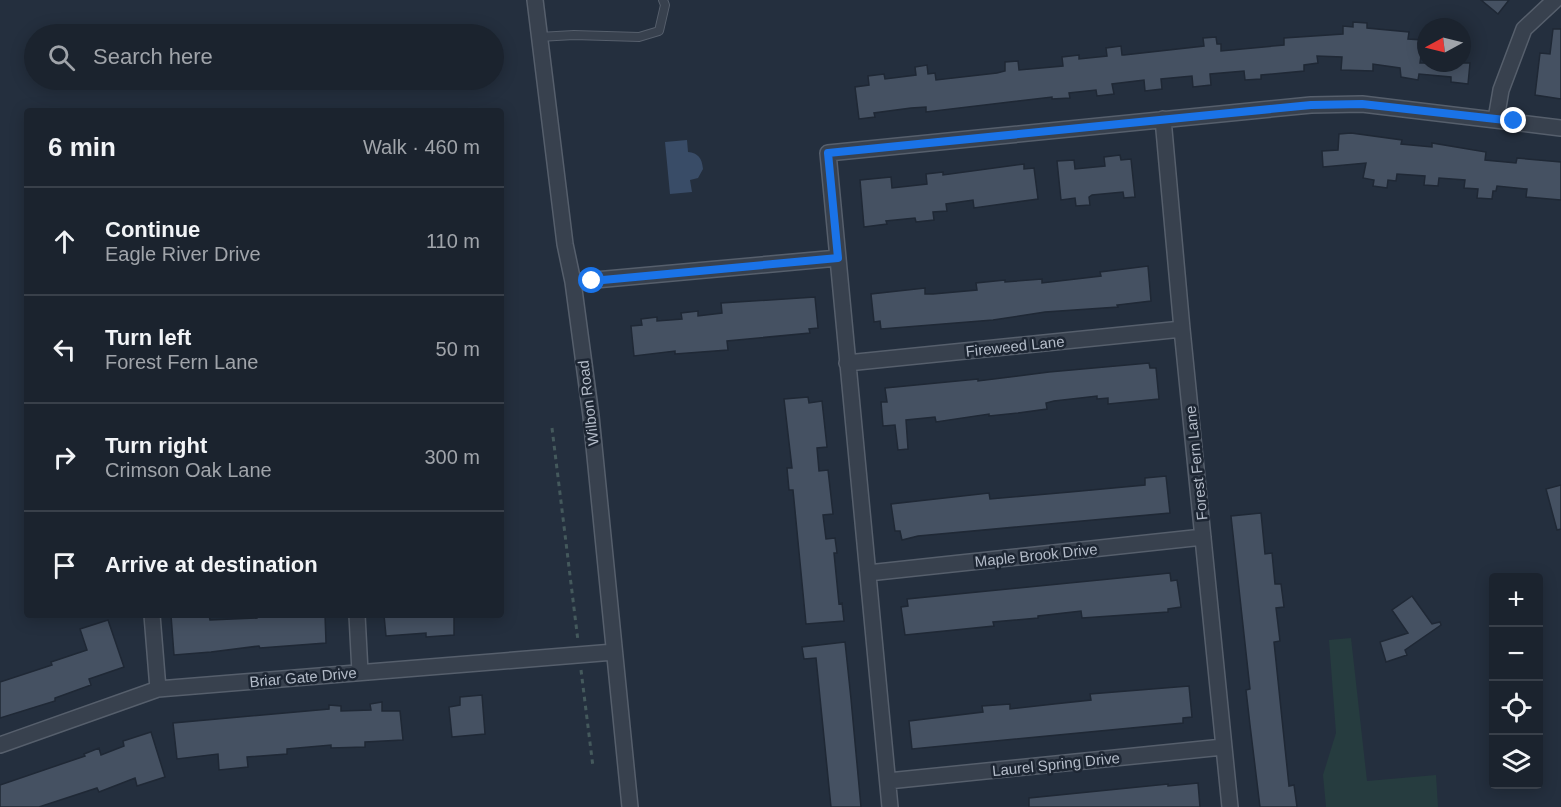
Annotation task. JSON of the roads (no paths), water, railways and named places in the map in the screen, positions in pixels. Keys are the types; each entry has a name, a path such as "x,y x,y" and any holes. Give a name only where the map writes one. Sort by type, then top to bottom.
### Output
{"street":[{"name":"Wilbon Road","path":"535,0 565,244 573,282 591,416 630,807"},
{"path":"1496,119 1501,90 1524,30 1555,0"},
{"path":"890,807 828,153 1311,105 1362,104 1561,128"},
{"name":"Forest Fern Lane","path":"1163,119 1230,807"},
{"path":"573,282 838,258"},
{"name":"Fireweed Lane","path":"848,363 1182,329"},
{"name":"Maple Brook Drive","path":"868,573 1203,537"},
{"path":"152,618 158,689"},
{"path":"357,618 360,672"},
{"name":"Briar Gate Drive","path":"0,745 158,689 614,652"},
{"name":"Laurel Spring Drive","path":"888,781 1223,747"}],"lane":[{"path":"539,37 574,35 639,37 659,31 665,6 663,0"}],"water":[{"path":"687,140 688,152 699,157 703,169 698,178 690,180 692,192 670,194 665,142"}]}
